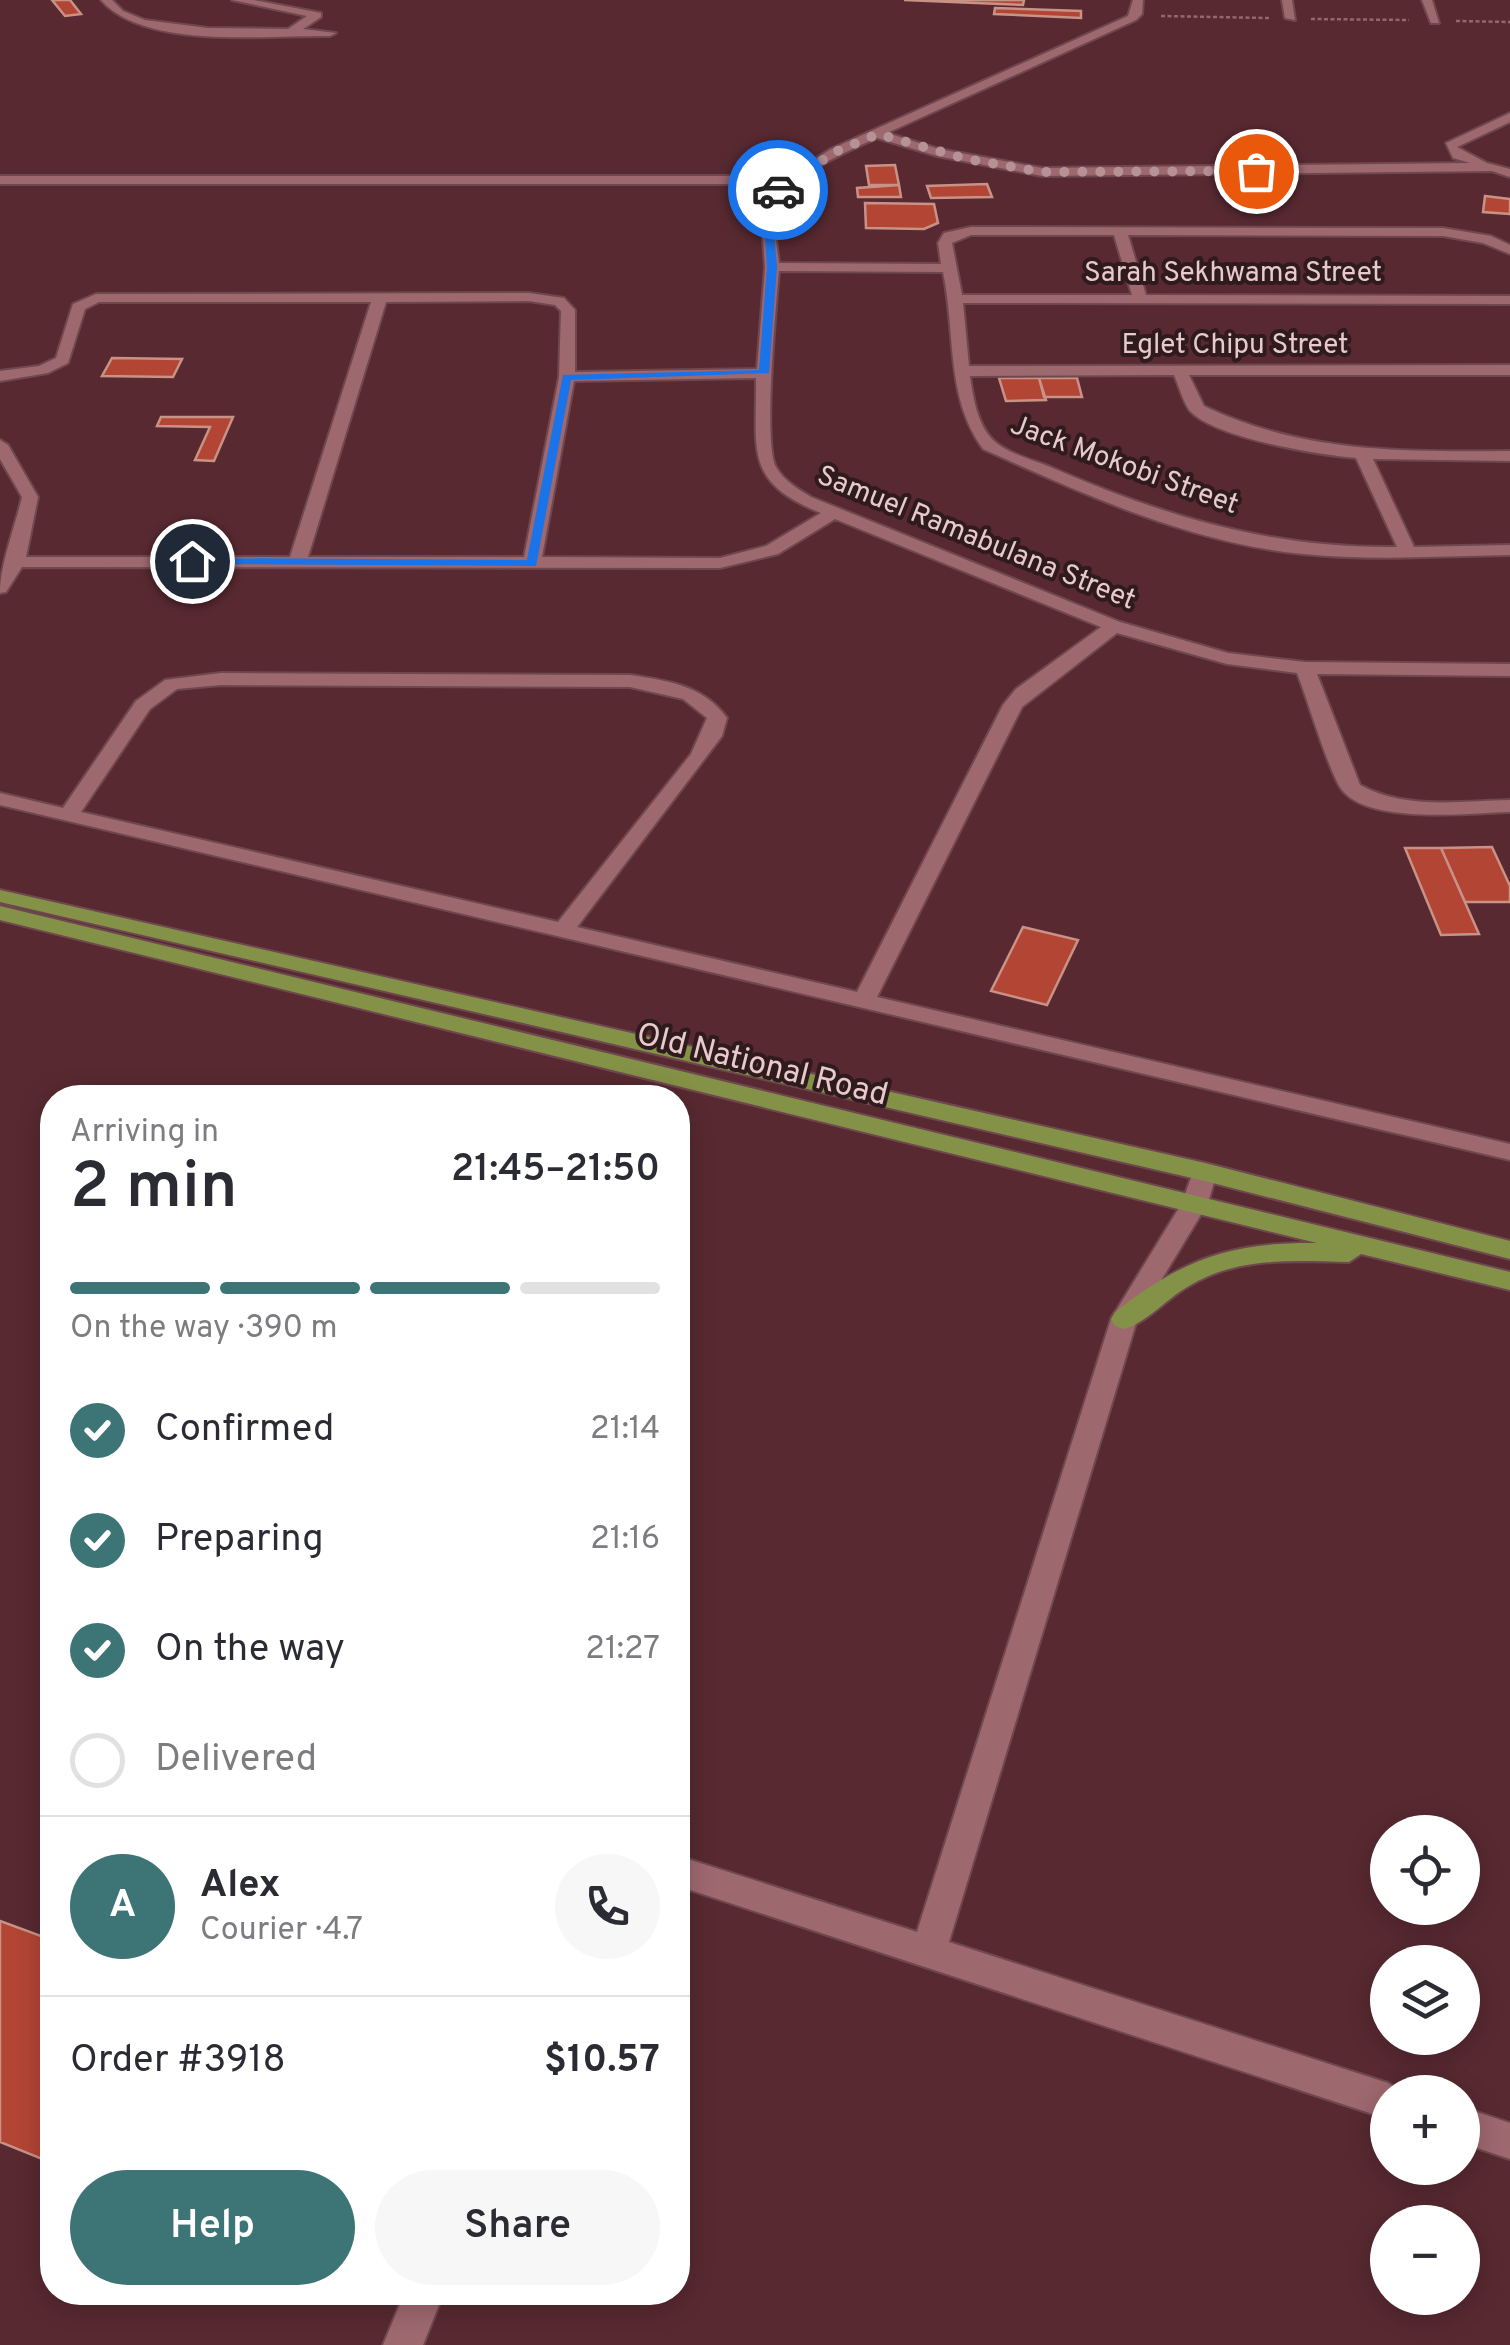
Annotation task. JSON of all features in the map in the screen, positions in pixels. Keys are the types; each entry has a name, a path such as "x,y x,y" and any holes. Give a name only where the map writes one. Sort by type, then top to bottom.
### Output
{"main road":[{"name":"Old National Road","path":"0,896 1205,1172 1510,1250"},
{"name":"Old National Road","path":"0,913 1510,1281"},
{"path":"1124,1319 1182,1274 1254,1252 1351,1253 1418,1259"}],"street":[{"path":"106,0 109,8 128,21 154,27 330,33"},
{"path":"237,0 317,15 292,31"},
{"path":"1286,0 1292,18"},
{"path":"1427,0 1435,21"},
{"path":"0,180 790,180 835,152 1137,9"},
{"path":"1510,117 1450,146 1458,155 1510,173"},
{"path":"878,134 952,155 1042,172 1493,167"},
{"name":"Samuel Ramabulana Street","path":"790,180 772,197 768,210 772,267 764,373 765,463 790,493 1114,626 1228,658 1305,668 1510,670"},
{"path":"1120,231 1140,298"},
{"path":"772,267 948,268 946,240 955,233 1443,232 1486,239 1510,250"},
{"name":"Jack Mokobi Street","path":"948,268 956,298 961,372 978,434 990,446 1175,520 1236,538 1313,550 1510,550"},
{"path":"298,560 380,297"},
{"path":"0,376 43,370 62,360 78,306 90,299 380,297 559,301 568,310 566,377 532,563"},
{"name":"Sarah Sekhwama Street","path":"956,298 1510,300"},
{"name":"Eglet Chipu Street","path":"961,372 1510,370"},
{"path":"1180,372 1197,410 1218,421 1306,446 1364,456 1510,456"},
{"path":"566,377 764,373"},
{"path":"0,445 30,497 16,562 0,588"},
{"path":"1364,456 1407,550"},
{"path":"16,562 720,563 772,550 833,513"},
{"path":"864,1000 1013,705 1023,693 1114,626"},
{"path":"1305,668 1351,788 1396,804 1510,806"},
{"path":"68,816 134,714 172,684 221,679 630,681 675,688 709,703 716,718 712,736 700,756 564,929"},
{"path":"0,799 1510,1152"},
{"path":"929,1950 1124,1319 1195,1203 1205,1172"},
{"path":"690,1875 1370,2094"},
{"path":"1480,2131 1510,2141"},
{"path":"402,2345 419,2305"}],"path":[{"path":"1137,9 1292,18 1510,22"}],"building":[{"path":"52,0 70,0 81,14 65,16"},
{"path":"904,0 1024,0 1023,5"},
{"path":"995,8 1081,11 1081,18 994,14"},
{"path":"895,165 899,185 869,185 866,166"},
{"path":"1250,173 1265,173 1273,191 1258,191"},
{"path":"987,184 992,197 931,198 927,186"},
{"path":"899,185 901,197 858,197 857,188"},
{"path":"1485,196 1510,199 1510,214 1483,212"},
{"path":"865,203 934,204 938,223 924,229 866,228"},
{"path":"112,358 182,359 173,377 102,376"},
{"path":"999,378 1039,378 1046,400 1006,401"},
{"path":"1039,378 1077,378 1082,397 1044,397"},
{"path":"161,417 233,417 214,461 195,460 210,427 157,426"},
{"path":"1492,847 1510,886 1510,902 1465,902 1441,848"},
{"path":"1405,848 1441,848 1479,934 1441,935"},
{"path":"1023,927 1078,940 1047,1005 991,991"},
{"path":"0,1921 40,1936 40,2158 0,2142"}],"way so far":[{"path":"778,190 835,152 878,134 967,159 1042,172 1256,171"}],"route":[{"path":"192,561 532,563 566,377 764,373 772,267 768,210 778,190"}]}
